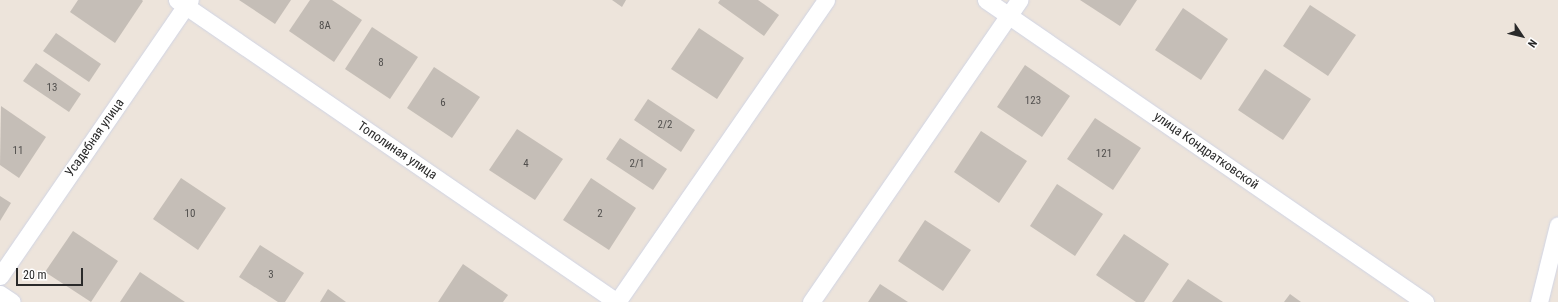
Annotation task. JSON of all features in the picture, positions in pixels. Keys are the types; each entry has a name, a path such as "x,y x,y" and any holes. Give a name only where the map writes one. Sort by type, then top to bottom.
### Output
{"street":[{"path":"617,302 826,0"},
{"name":"улица Кондратковской","path":"986,0 1425,302"},
{"path":"811,302 1019,0"},
{"name":"Тополиная улица","path":"184,2 617,302"},
{"name":"Усадебная улица","path":"0,276 184,2"},
{"path":"1539,302 1558,225"},
{"path":"0,294 12,302"}],"building":[{"path":"78,0 143,1 115,43 70,12"},
{"path":"239,0 291,0 275,24"},
{"path":"310,0 332,0 362,20 334,62 289,31"},
{"path":"612,0 626,0 622,7"},
{"path":"720,0 758,0 779,15 764,36 718,3"},
{"path":"1080,0 1137,0 1120,26"},
{"path":"1310,5 1356,35 1328,76 1283,46"},
{"path":"1183,8 1228,39 1201,80 1155,50"},
{"path":"372,27 418,57 390,99 345,69"},
{"path":"699,28 744,58 717,99 671,69"},
{"path":"56,33 101,64 89,82 43,51"},
{"path":"36,63 81,94 69,112 23,81"},
{"path":"1025,65 1070,96 1042,137 997,107"},
{"path":"434,67 480,97 452,138 407,108"},
{"path":"1265,69 1311,99 1283,140 1238,110"},
{"path":"648,99 695,130 681,152 634,120"},
{"path":"1,106 46,137 19,178 0,165"},
{"path":"1095,118 1141,148 1113,190 1067,159"},
{"path":"517,129 563,159 535,200 489,170"},
{"path":"981,131 1027,161 999,203 954,172"},
{"path":"620,138 667,169 653,190 606,159"},
{"path":"181,178 226,208 198,250 153,219"},
{"path":"591,178 636,208 609,250 563,220"},
{"path":"1057,184 1103,214 1075,256 1030,226"},
{"path":"0,196 11,203 0,221"},
{"path":"925,220 971,250 943,291 898,261"},
{"path":"73,231 118,261 91,302 45,272"},
{"path":"1124,234 1169,264 1144,302 1136,302 1096,275"},
{"path":"260,245 304,273 285,302 278,302 239,277"},
{"path":"463,264 508,295 503,302 438,302"},
{"path":"140,272 185,302 120,302"},
{"path":"1188,279 1223,302 1172,302"},
{"path":"880,284 908,302 868,302"},
{"path":"328,289 346,302 320,302"},
{"path":"1290,294 1301,302 1284,302"}]}
